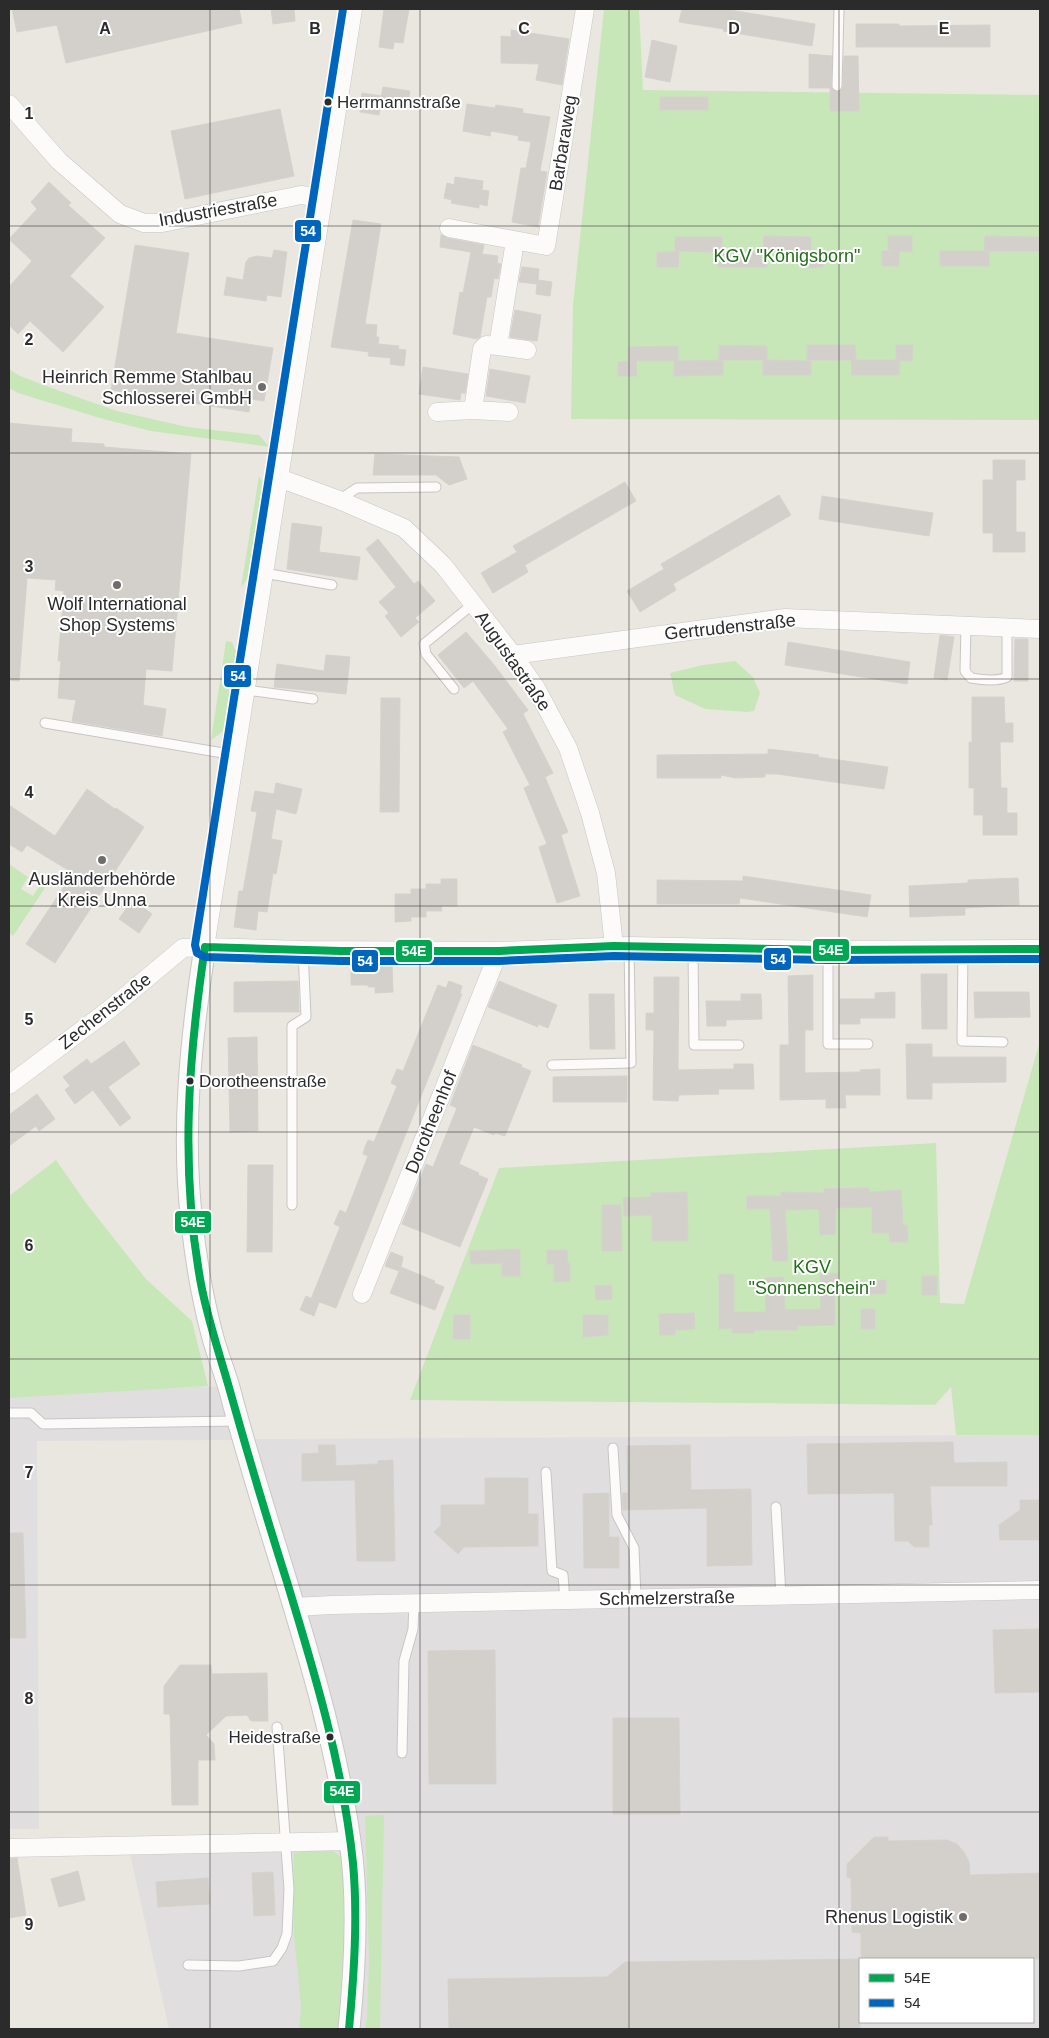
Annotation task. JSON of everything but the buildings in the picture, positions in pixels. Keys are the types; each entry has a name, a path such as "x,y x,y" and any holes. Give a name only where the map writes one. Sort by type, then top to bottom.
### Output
{"street":[{"path":"349,2029 353,1978 354,1912 350,1841 331,1736 213,1336 200,1275 192,1223 187,1161 189,1082 205,947 353,9"},
{"name":"Barbaraweg","path":"449,228 546,246 585,9"},
{"name":"Industriestraße","path":"9,104 59,160 96,194 120,214 144,222 171,221 301,195 324,198"},
{"path":"498,346 515,241"},
{"path":"473,410 482,349 486,346 498,346 527,350"},
{"path":"437,412 473,410 509,412"},
{"name":"Augustastraße","path":"279,478 339,500 404,528 442,565 513,655 536,688 571,757 590,813 606,873 622,946"},
{"name":"Gertrudenstraße","path":"513,655 785,618 1039,629"},
{"path":"205,947 303,950 499,951 622,946 828,950 1040,949"},
{"name":"Zechenstraße","path":"9,1085 110,1009 183,948 205,947"},
{"name":"Dorotheenhof","path":"362,1294 499,951"},
{"name":"Schmelzerstraße","path":"294,1607 332,1604 1040,1590"},
{"path":"9,1848 350,1841"}],"lane":[{"path":"837,86 839,9"},
{"path":"339,500 357,488 436,487"},
{"path":"264,573 332,585"},
{"path":"454,689 426,654 424,644 473,604"},
{"path":"966,625 965,671 971,678 984,680 1006,677 1007,627"},
{"path":"246,690 313,699"},
{"path":"45,724 235,755"},
{"path":"552,1064 631,1063 622,946"},
{"path":"693,947 694,1045 739,1045"},
{"path":"963,948 962,1041 1003,1042"},
{"path":"292,1205 292,1026 306,1018 303,950"},
{"path":"828,950 828,1044 868,1044"},
{"path":"9,1413 31,1413 43,1424 237,1421"},
{"path":"613,1448 618,1515 634,1548 636,1598"},
{"path":"546,1472 552,1571 563,1575 565,1600"},
{"path":"776,1507 781,1596"},
{"path":"402,1753 404,1661 414,1629 414,1603"},
{"path":"188,1965 239,1966 274,1961 282,1948 286,1934 289,1889 277,1727"}],"shaded area":[{"path":"229,1386 242,1439 1040,1435 1040,2029 169,2029 128,1845 350,1841 242,1440 37,1441 39,1829 9,1829 9,1392"}],"green space":[{"name":"KGV \"Königsborn\"","path":"604,9 639,9 643,90 1040,95 1040,420 571,419 573,305"},
{"path":"9,369 20,376 117,411 187,427 259,435 270,447 151,431 103,419 18,393 9,388"},
{"path":"259,476 264,484 248,578 241,587"},
{"path":"226,641 232,642 236,652 223,731 211,740"},
{"path":"735,661 753,677 760,693 754,711 705,709 675,695 670,673 703,665"},
{"path":"9,864 28,877 21,889 33,896 40,885 45,888 13,936 9,933"},
{"name":"KGV \"Sonnenschein\"","path":"1040,1041 1040,1435 956,1435 951,1387 935,1405 410,1400 499,1168 936,1143 940,1303 964,1304"},
{"path":"56,1160 86,1203 146,1279 192,1321 208,1386 9,1398 9,1196"},
{"path":"384,1815 380,2029 365,2029 369,1961 365,1816"},
{"path":"328,1848 343,1858 343,1954 338,2029 299,2029 301,2006 294,1935 294,1853"}],"transit line":[{"name":"54","path":"343,9 195,945 197,953 205,957 341,961 499,961 614,956 828,960 1040,959"},
{"name":"54E","path":"205,947 341,951 499,951 614,946 828,950 1040,949"},
{"name":"54E","path":"205,947 194,1031 189,1115 190,1199 194,1242 201,1284 211,1325 318,1686 335,1756 353,1863 355,1904 354,1967 349,2029"}],"place":[{"name":"Herrmannstraße","path":"328,102"},
{"name":"Heinrich Remme Stahlbau Schlosserei GmbH","path":"262,387"},
{"name":"Wolf International Shop Systems","path":"117,585"},
{"name":"Ausländerbehörde Kreis Unna","path":"102,860"},
{"name":"Dorotheenstraße","path":"190,1081"},
{"name":"Heidestraße","path":"330,1737"},
{"name":"Rhenus Logistik","path":"963,1917"}]}
